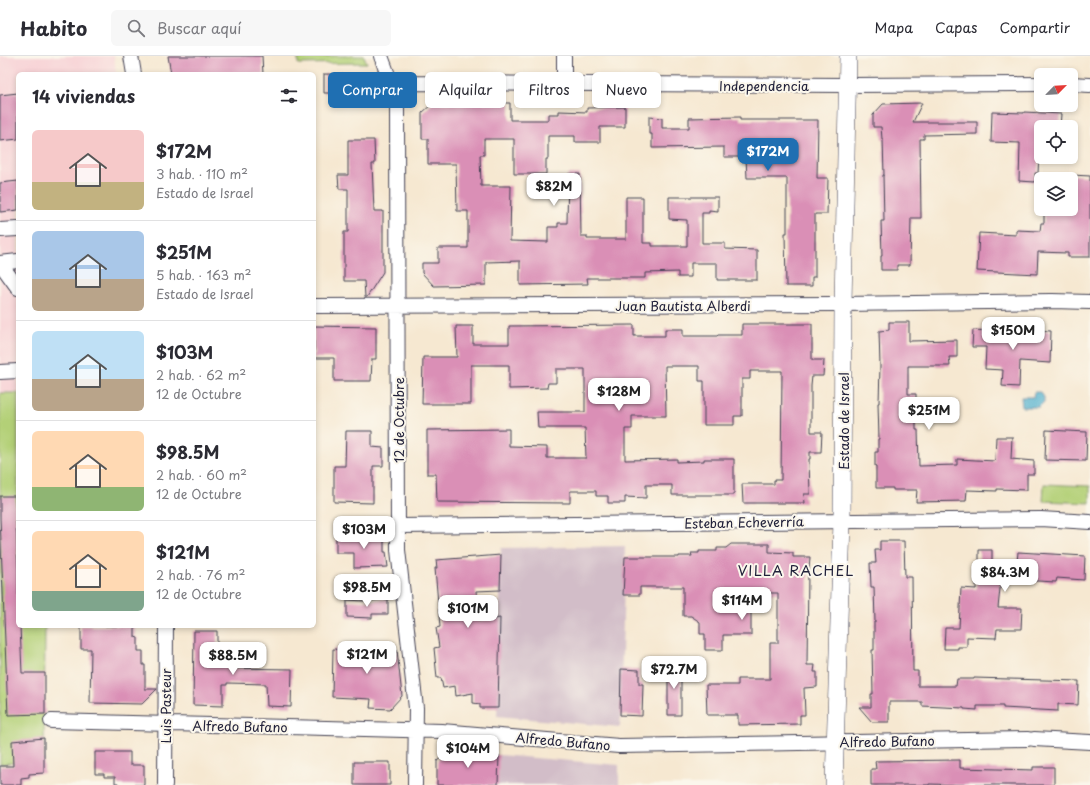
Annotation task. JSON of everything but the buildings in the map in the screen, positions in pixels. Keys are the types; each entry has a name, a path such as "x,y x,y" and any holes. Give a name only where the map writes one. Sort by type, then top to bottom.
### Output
{"street":[{"path":"131,56 134,72"},
{"name":"12 de Octubre","path":"381,56 387,72"},
{"path":"564,56 564,72"},
{"name":"Estado de Israel","path":"834,785 842,521 843,304 848,56"},
{"name":"Independencia","path":"417,83 514,84"},
{"name":"Independencia","path":"584,84 1034,84"},
{"path":"1078,84 1090,85"},
{"name":"12 de Octubre","path":"397,108 398,550 416,708 415,785"},
{"path":"0,230 16,229"},
{"path":"0,263 16,262"},
{"path":"0,263 16,285"},
{"name":"Juan Bautista Alberdi","path":"316,306 1090,302"},
{"name":"Esteban Echeverría","path":"398,526 842,521 1041,520 1090,522"},
{"name":"Luis Pasteur","path":"165,785 166,628"},
{"name":"Alfredo Bufano","path":"51,721 442,731 619,746 1031,739 1090,742"}],"shaded area":[{"path":"0,56 114,56 116,72 16,72 16,393 0,393"},
{"path":"625,546 620,727 497,716 501,548"},
{"path":"499,755 619,765 619,785 498,785"}],"green space":[{"path":"298,56 364,56 367,63 298,64"},
{"path":"0,393 16,393 16,628 45,628 44,761 0,764"},
{"path":"1044,484 1090,486 1090,503 1043,501"}],"water":[{"path":"1034,392 1040,392 1044,397 1044,402 1039,407 1022,407 1021,397 1033,397"}],"district":[{"name":"VILLA RACHEL","path":"796,570"}]}
